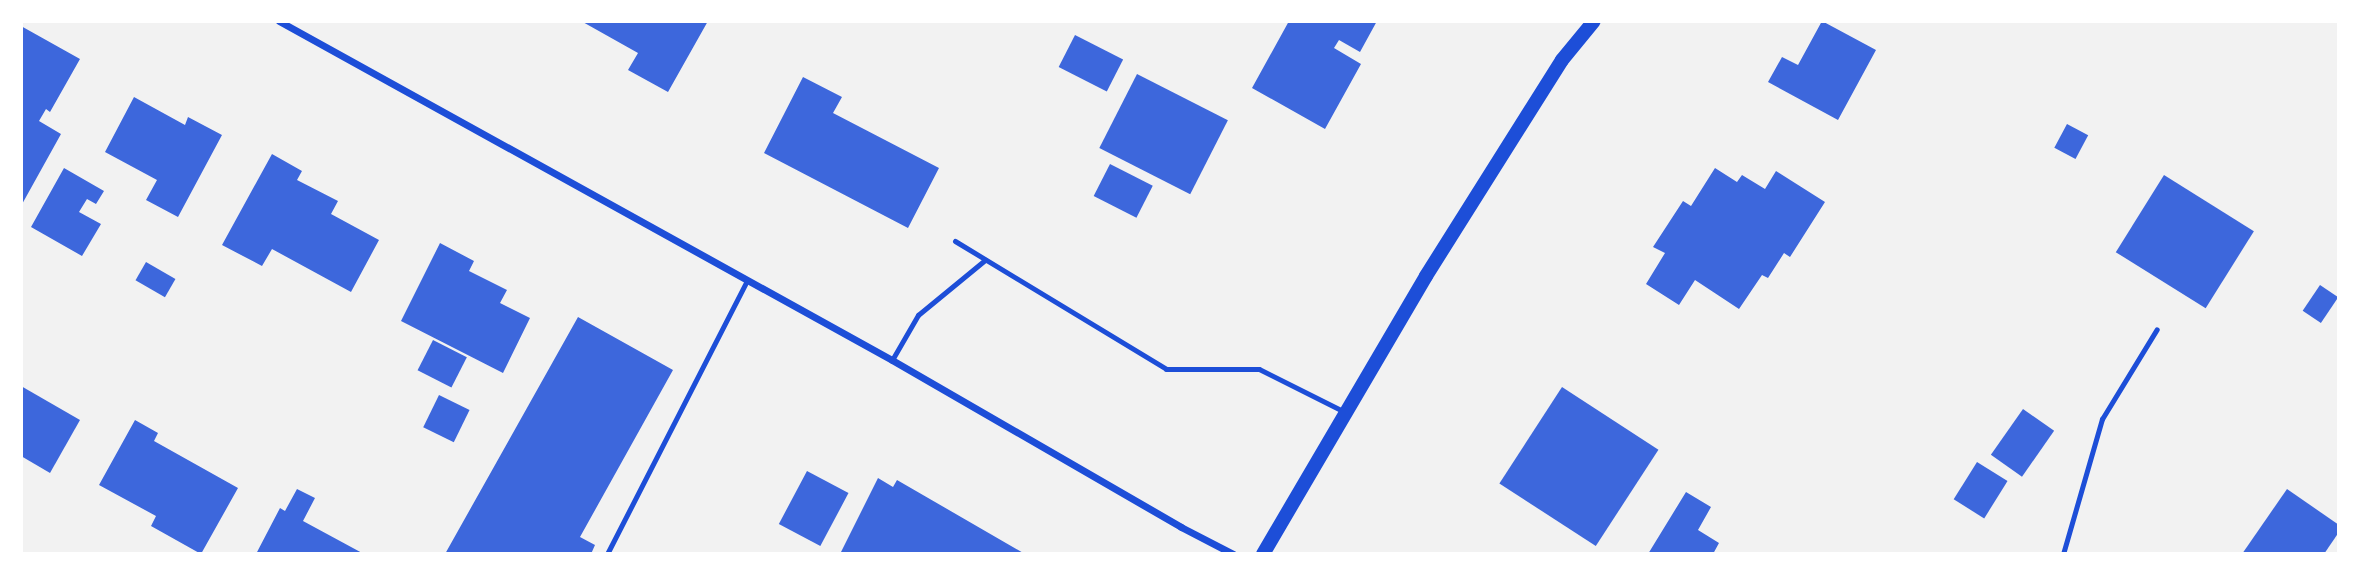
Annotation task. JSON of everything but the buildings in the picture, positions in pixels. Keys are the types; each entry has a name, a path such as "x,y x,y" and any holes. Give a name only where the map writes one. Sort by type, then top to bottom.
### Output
{"main road":[{"path":"1263,554 1345,412 1562,60 1594,21"}],"street":[{"path":"279,21 892,360 1233,554"}],"lane":[{"path":"955,241 1166,369 1259,369 1345,412"},
{"path":"892,360 918,315 985,260"},
{"path":"607,554 747,280"},
{"path":"2063,554 2102,419 2157,329"}]}
